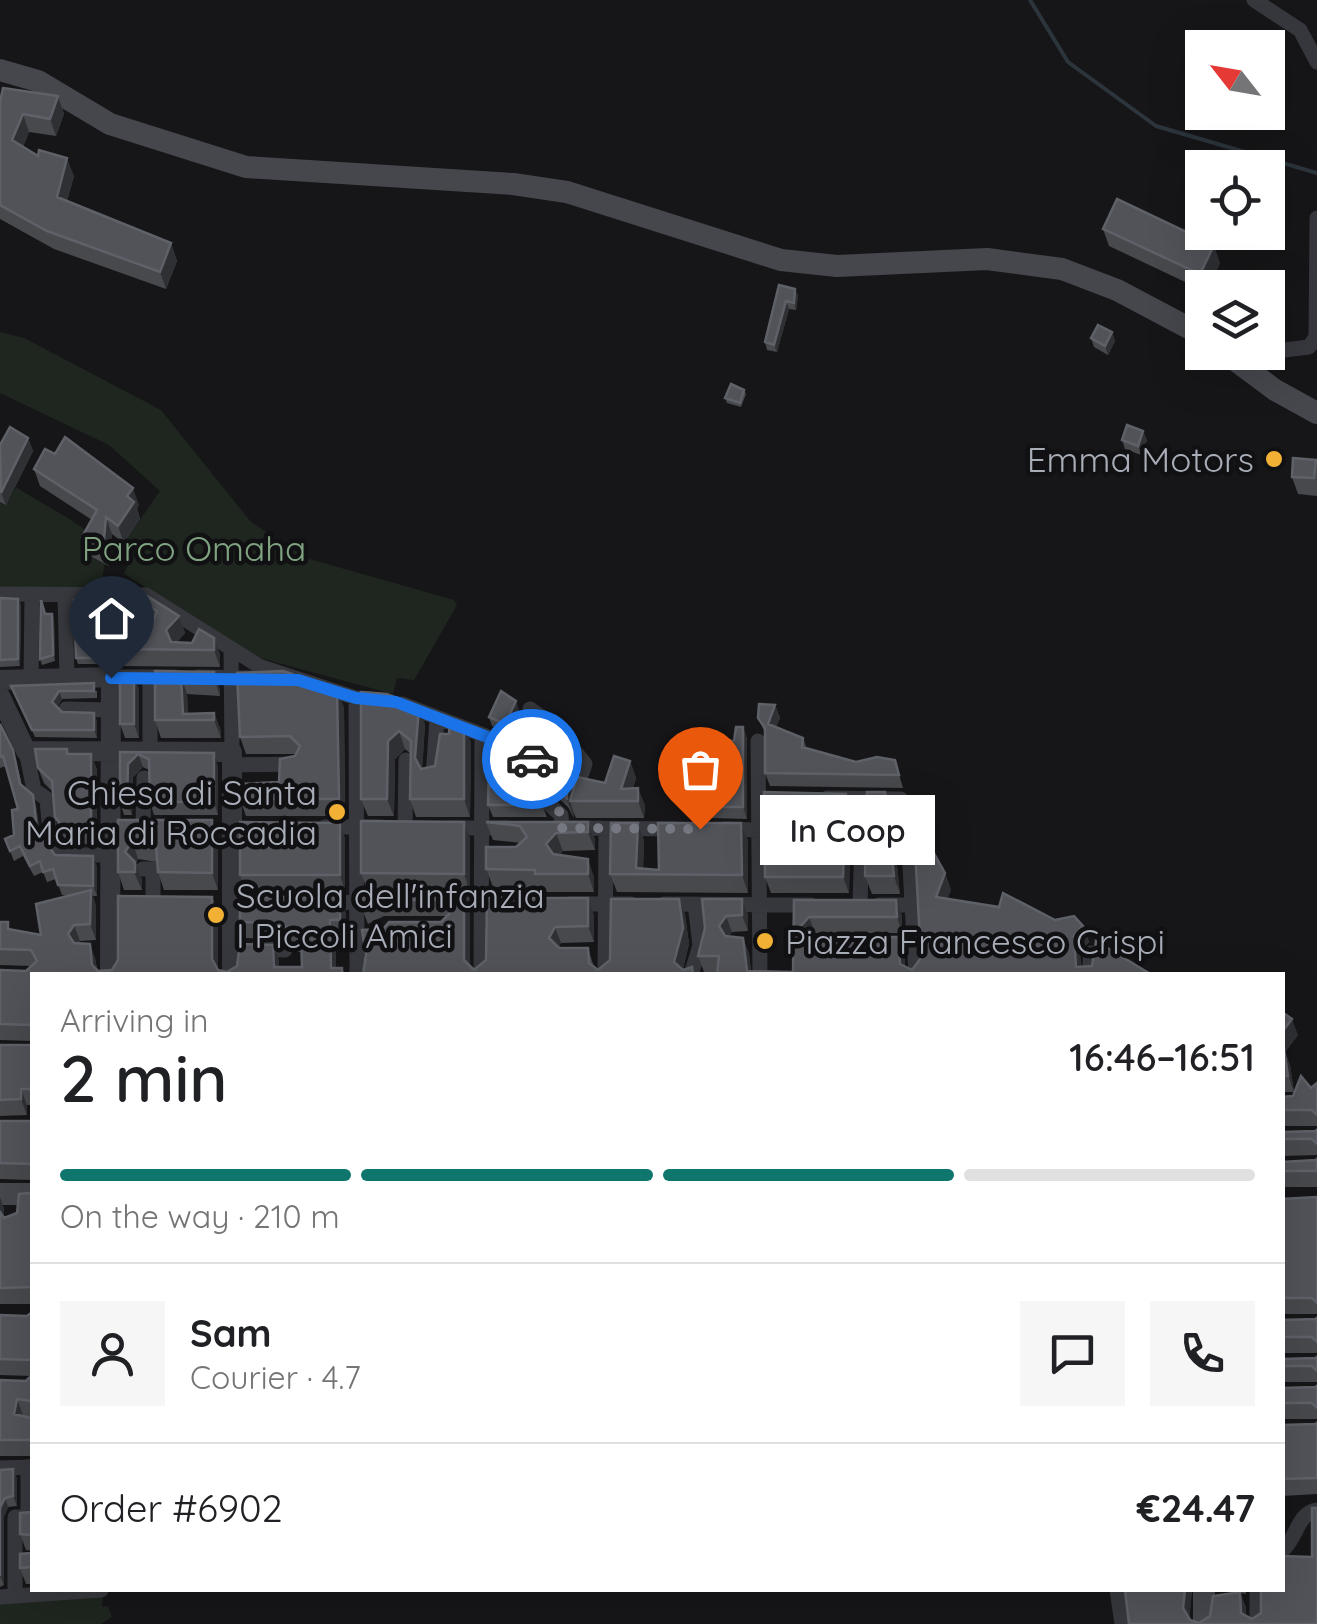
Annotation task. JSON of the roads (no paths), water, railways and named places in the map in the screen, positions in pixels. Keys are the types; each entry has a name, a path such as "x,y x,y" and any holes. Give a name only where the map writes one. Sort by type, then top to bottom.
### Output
{"main road":[{"path":"0,70 38,80 110,124 246,167 513,184 567,192 781,260 837,266 987,260 1062,269 1134,298 1185,326"},
{"path":"1249,370 1317,413"},
{"path":"1204,1624 1209,1597"}],"street":[{"path":"1264,3 1300,30 1317,62"},
{"path":"1285,350 1309,347 1316,337 1317,218"},
{"path":"0,594 146,595 259,666 356,698 396,702 582,773 584,764 554,725 530,709"},
{"path":"31,679 32,594"},
{"path":"65,594 67,678"},
{"path":"110,595 110,855 143,920"},
{"path":"192,650 198,628"},
{"path":"232,649 232,972"},
{"path":"150,677 150,752"},
{"path":"0,680 298,680"},
{"path":"0,696 26,751 34,790 47,800 52,838 63,855 110,855"},
{"path":"356,698 357,903 362,935 357,972"},
{"path":"66,709 111,710"},
{"path":"434,777 437,719"},
{"path":"481,972 481,903 488,854 482,828 482,738"},
{"path":"758,742 760,972"},
{"path":"26,751 150,752 295,764"},
{"path":"534,755 522,780 562,814 546,828"},
{"path":"406,760 406,828"},
{"path":"143,826 144,778"},
{"path":"758,797 776,798"},
{"path":"810,798 901,799 913,905 911,944 916,972"},
{"path":"860,905 863,798"},
{"path":"700,829 704,810"},
{"path":"111,826 161,826"},
{"path":"303,827 759,830"},
{"path":"605,972 605,904 598,861 606,829"},
{"path":"109,972 104,951 153,869 143,869"},
{"path":"133,902 173,902"},
{"path":"301,902 392,903"},
{"path":"428,903 516,904"},
{"path":"552,904 820,905"},
{"path":"692,972 700,945 695,904"},
{"path":"840,905 913,905"},
{"path":"736,942 760,942"},
{"path":"232,948 285,950"},
{"path":"586,953 605,952"},
{"path":"1089,972 1092,953"},
{"path":"0,1468 30,1467 28,1516 15,1517 15,1561 8,1597 60,1592"},
{"path":"1285,1549 1293,1542 1301,1519 1317,1510"},
{"path":"15,1561 30,1560"},
{"path":"1117,1592 1122,1624"},
{"path":"1257,1592 1257,1624"}],"waterway":[{"path":"1030,0 1068,62 1156,126 1317,173"}],"place":[{"name":"Emma Motors","path":"1274,459"},
{"name":"Chiesa di Santa Maria di Roccadia","path":"337,812"},
{"name":"In Coop","path":"700,829"},
{"name":"Scuola dell'infanzia I Piccoli Amici","path":"216,915"},
{"name":"Piazza Francesco Crispi","path":"765,941"}],"park label":[{"name":"Parco Omaha","path":"194,548"}]}
